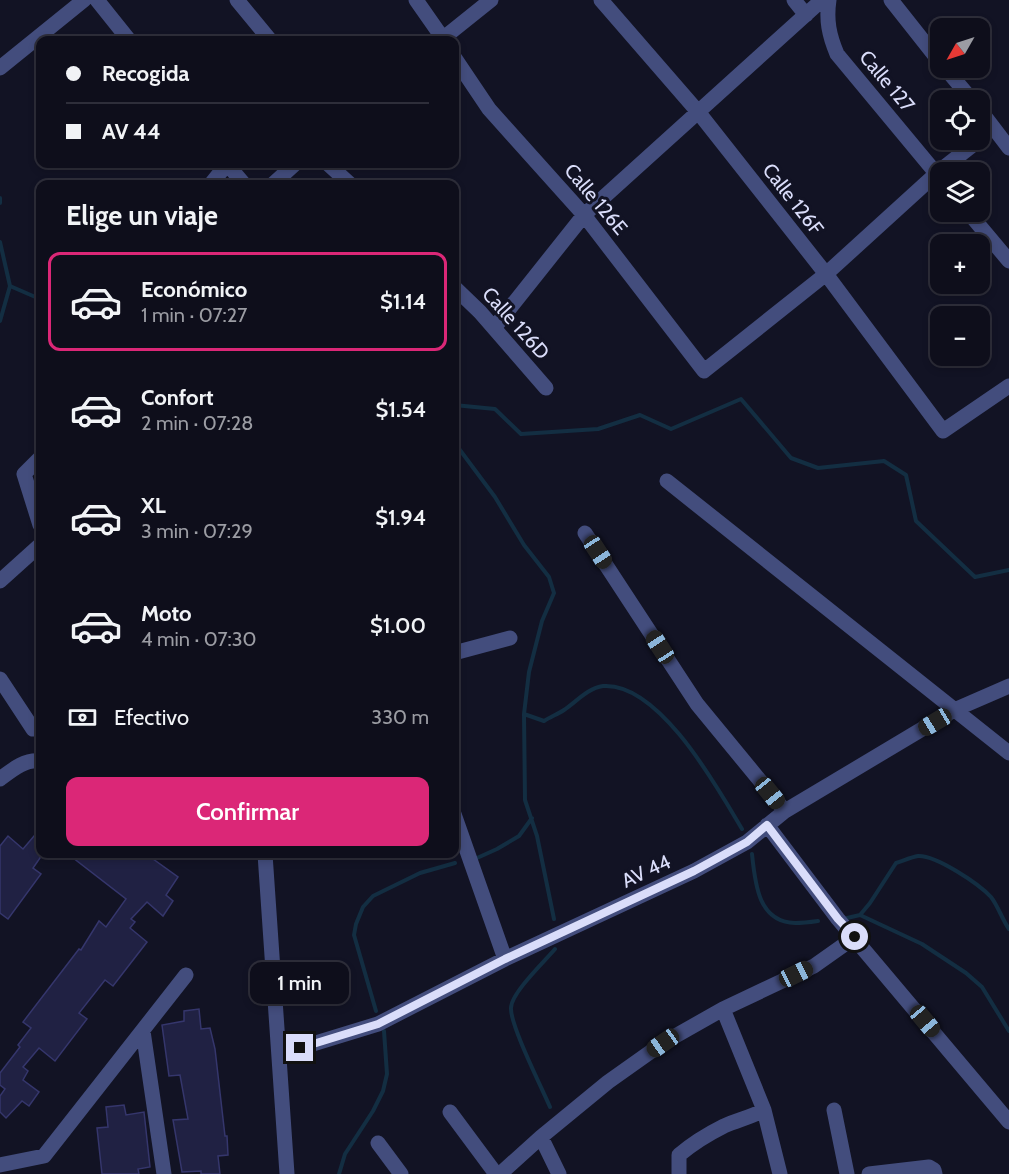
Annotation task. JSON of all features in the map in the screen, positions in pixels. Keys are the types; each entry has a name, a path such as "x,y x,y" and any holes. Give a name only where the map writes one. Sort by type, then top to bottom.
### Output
{"street":[{"path":"40,36 84,0"},
{"path":"97,0 126,36"},
{"path":"237,0 267,36"},
{"path":"416,0 439,36"},
{"path":"447,36 491,0"},
{"name":"Calle 126F","path":"601,0 699,113 826,274 944,431 1009,386"},
{"path":"794,0 806,15"},
{"path":"494,328 584,215 822,0"},
{"name":"Calle 127","path":"829,0 827,19 830,38 837,54 930,165"},
{"path":"891,0 930,49"},
{"path":"0,68 36,39"},
{"name":"Calle 126E","path":"459,64 489,109 584,215 704,370 826,274"},
{"path":"953,78 964,90"},
{"path":"990,124 1009,148"},
{"path":"954,162 967,150"},
{"path":"214,180 224,168"},
{"path":"230,168 241,180"},
{"path":"277,180 291,168"},
{"path":"332,168 346,180"},
{"path":"826,274 930,184"},
{"path":"976,222 1009,261"},
{"name":"Calle 126D","path":"459,292 494,328 546,388"},
{"path":"36,462 24,474 36,512"},
{"path":"667,482 1009,753"},
{"path":"585,533 697,704 785,811"},
{"path":"0,581 36,549"},
{"path":"459,652 510,639"},
{"path":"0,679 33,729 36,728"},
{"name":"AV 44","path":"280,1054 378,1024 505,959 694,871 747,842 785,811 954,710 1009,686"},
{"path":"0,779 18,766 36,760"},
{"path":"767,825 838,919 1009,1122"},
{"path":"459,830 505,959"},
{"path":"265,858 287,1174"},
{"path":"450,1112 498,1174 626,1069 663,1043 723,1009 814,966 855,937"},
{"path":"0,1165 44,1156 186,975"},
{"path":"723,1009 764,1110 780,1174"},
{"path":"143,1030 164,1174"},
{"path":"679,1174 679,1155 687,1148 725,1126 747,1119 764,1110"},
{"path":"834,1110 847,1174"},
{"path":"541,1137 558,1174"},
{"path":"378,1143 401,1174"},
{"path":"869,1174 929,1167 934,1170 935,1174"}],"building":[{"path":"36,834 36,858 40,858 33,868 41,874 8,919 0,913 0,846 8,836 23,849"},
{"path":"73,858 152,858 178,877 166,895 173,901 163,916 147,902 131,919 135,922 130,928 147,942 113,986 105,980 79,1013 87,1019 55,1061 39,1048 23,1067 28,1071 23,1080 39,1092 29,1106 22,1101 6,1118 0,1112 0,1096 5,1089 0,1085 0,1073 31,1028 23,1022 79,949 81,950 99,921 106,927 126,899"},
{"path":"199,1009 201,1029 210,1028 215,1049 225,1136 227,1136 228,1155 218,1156 220,1174 201,1174 201,1171 182,1172 173,1120 188,1119 180,1075 169,1076 162,1025 184,1021 184,1011"},
{"path":"124,1105 126,1115 144,1112 150,1167 138,1169 139,1174 102,1174 97,1128 108,1127 106,1107"}],"waterway":[{"path":"0,198 0,203"},
{"path":"0,242 10,286 36,297"},
{"path":"0,321 10,286"},
{"path":"459,405 495,409 521,434 598,429 640,415 671,429 741,399 791,458 818,468 884,461 906,475 916,521 975,577 1009,570"},
{"path":"459,449 495,497 524,545 549,577 554,593 542,621 529,672 524,714 525,800 537,836 554,919"},
{"path":"524,714 544,721 598,687 624,689 645,701 665,718 684,740 718,788 742,829"},
{"path":"477,858 519,836 532,818"},
{"path":"752,854 757,888 766,908 773,916 795,923 818,921"},
{"path":"847,918 860,915 896,863 918,856 946,865 977,885 991,897 1009,929"},
{"path":"376,1011 354,935 363,907 373,896 420,873 455,863"},
{"path":"860,915 922,944 966,973 982,987 1009,1031"},
{"path":"550,1107 521,1042 511,1008 516,994 555,949"},
{"path":"339,1174 345,1154 383,1091 387,1074 384,1031"}],"route":[{"path":"300,1048 378,1024 505,959 694,871 747,842 767,825 838,919 855,937"}]}
